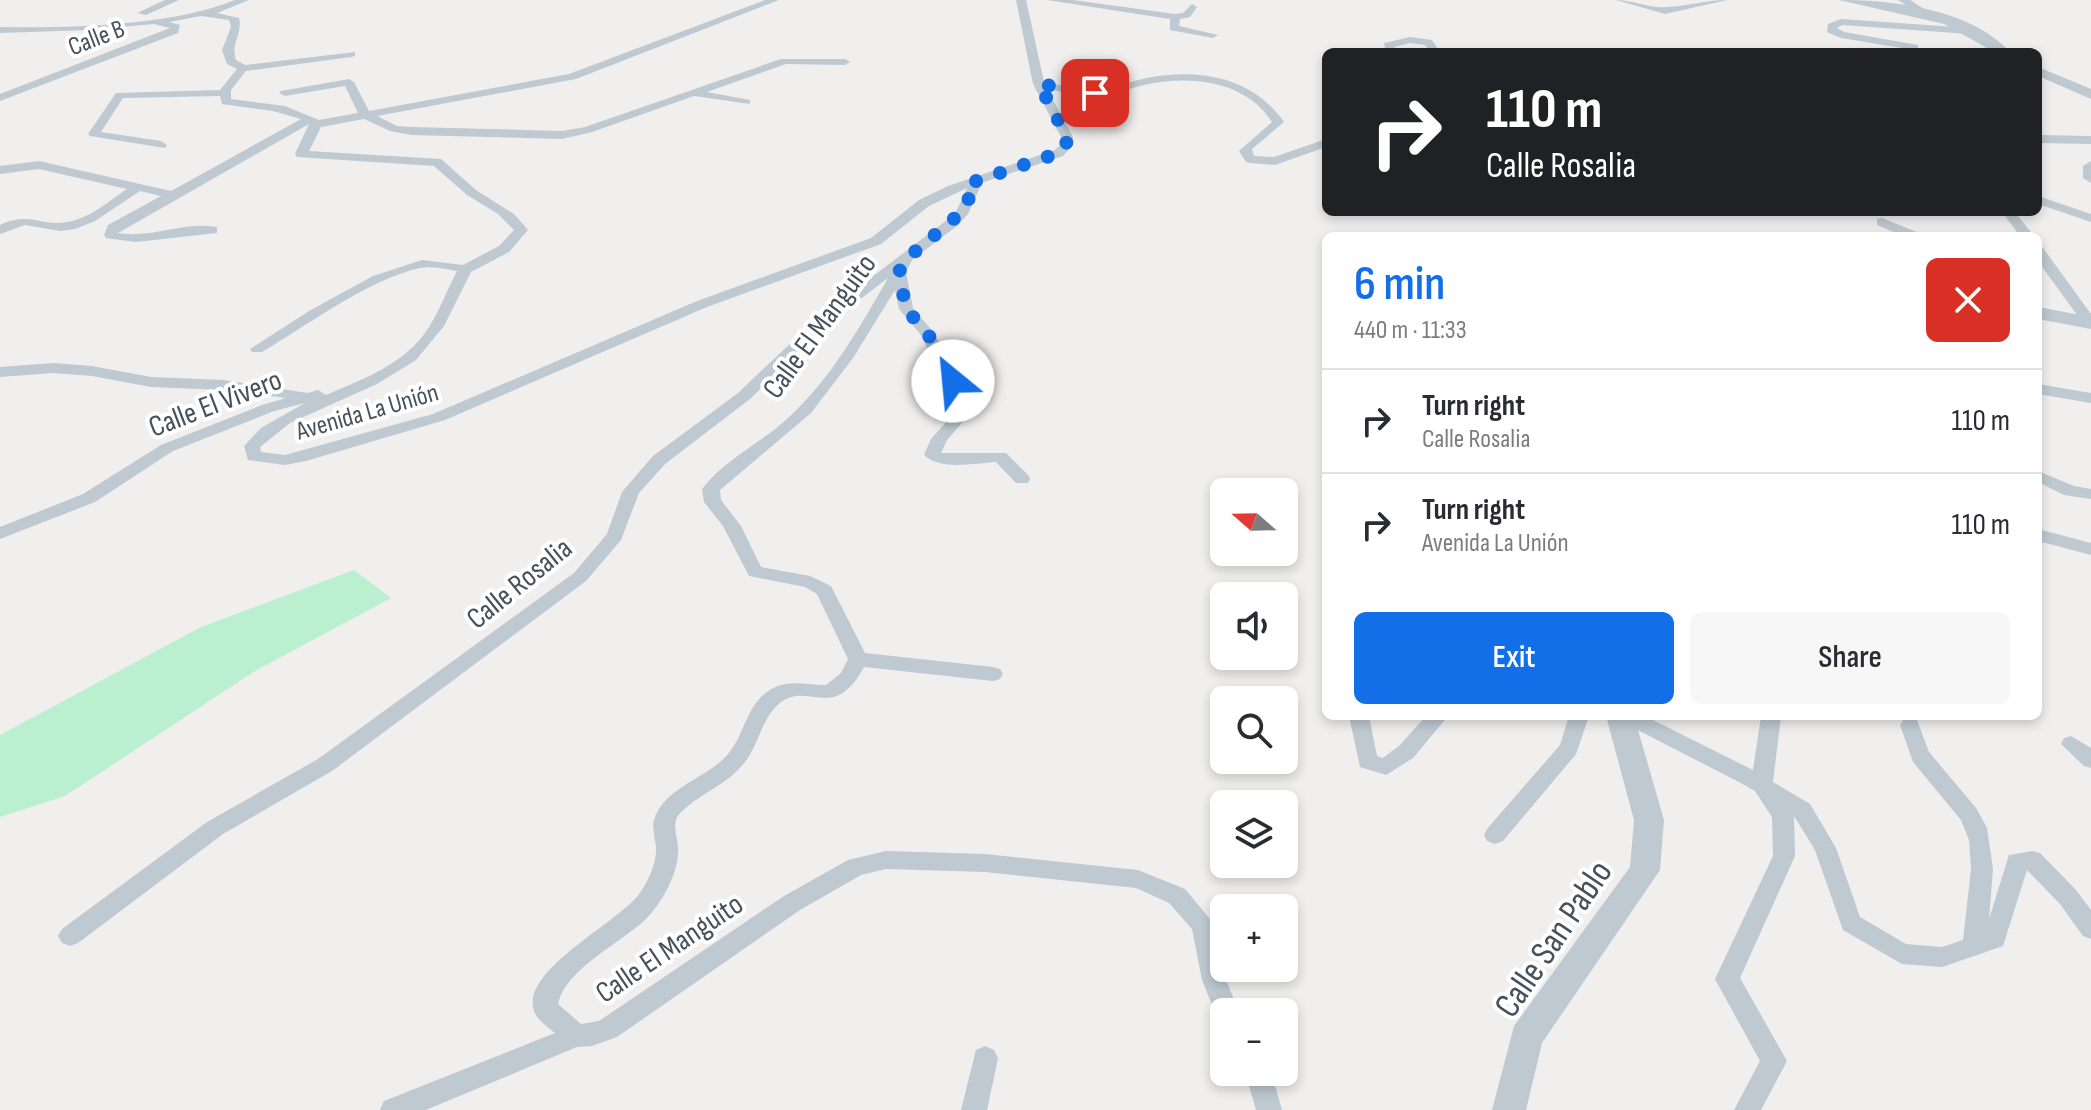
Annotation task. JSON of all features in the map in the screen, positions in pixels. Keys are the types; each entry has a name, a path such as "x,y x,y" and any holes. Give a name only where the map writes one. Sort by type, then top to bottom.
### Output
{"street":[{"path":"0,19 64,23 96,20 149,12 174,0"},
{"path":"0,32 199,13 226,8 244,0"},
{"path":"212,230 196,228 139,239 111,235 113,228 314,121 365,115 572,77 774,0"},
{"name":"Avenida La Unión","path":"465,269 448,309 427,342 371,384 282,421 261,434 252,446 254,456 285,460 306,456 439,417 702,304 876,241 924,203 970,183 1059,153 1066,146 1067,137 1039,84 1021,0"},
{"path":"1052,0 1175,17 1186,15 1192,7"},
{"path":"1621,0 1658,11 1722,0"},
{"path":"1846,0 1934,17"},
{"path":"1903,0 1934,17 1970,31 1997,48"},
{"path":"1927,0 1934,17"},
{"path":"199,13 234,18 236,27 227,50 231,62 243,68 351,54"},
{"path":"1175,17 1174,28 1213,35"},
{"name":"Calle B","path":"0,98 174,31 176,27 145,19"},
{"path":"1914,47 1841,35 1831,30 1832,26 1841,22 1970,31"},
{"path":"1389,48 1388,45 1410,40 1428,42 1432,48"},
{"path":"285,93 349,82 365,115 394,129 562,135 588,130 785,61 845,62"},
{"path":"223,93 243,68"},
{"path":"2042,73 2091,95"},
{"path":"1039,84 1095,93 1126,89 1148,80 1198,79 1224,83 1258,96 1271,107 1278,122 1270,133 1248,146 1245,151 1250,159 1275,161 1322,144"},
{"path":"223,93 226,102 270,107 314,121"},
{"path":"161,145 94,134 120,95 223,93"},
{"path":"696,93 746,102"},
{"path":"257,349 326,308 415,265 432,263 465,269 504,249 521,230 516,222 474,195 449,167 437,162 301,154 314,121"},
{"path":"2042,139 2091,140"},
{"path":"0,170 39,165 172,195"},
{"path":"2091,166 2091,178"},
{"name":"Calle Rosalia","path":"70,936 215,828 325,765 580,577 615,536 631,492 659,460 744,396 819,324 902,266 963,211 974,187 970,183"},
{"path":"0,230 28,218 61,227 78,223 138,187"},
{"path":"2042,201 2091,218"},
{"path":"2011,216 2024,232"},
{"path":"1882,222 1905,232"},
{"path":"2042,256 2091,323"},
{"path":"902,266 906,309 928,334 965,410 956,425 934,445 932,455 943,459 1000,457 1022,479"},
{"name":"Calle El Manguito","path":"902,266 805,410 755,454 726,471 711,489 713,502 735,529 755,572 810,582 824,590 858,659 849,681 833,691 807,693 788,690 775,696 759,714 736,760 703,787 673,803 664,822 667,850 663,872 641,910 556,977 545,995 545,1008 576,1036 592,1035 608,1029 792,903 856,867 886,860 985,863 1138,879 1177,896 1203,925 1214,980 1221,998"},
{"path":"2042,314 2091,323"},
{"path":"0,372 53,368 92,371 151,382 224,385 309,397"},
{"name":"Calle El Vivero","path":"0,533 89,498 167,448 268,408 371,384"},
{"path":"2042,390 2091,398"},
{"path":"2042,478 2070,491 2091,494"},
{"path":"2042,536 2091,549"},
{"path":"858,659 993,674"},
{"path":"1360,720 1367,761 1386,767 1406,752 1434,720"},
{"path":"1495,835 1569,748 1578,720"},
{"name":"Calle San Pablo","path":"1509,1110 1526,1037 1645,870 1649,820 1621,720"},
{"path":"1635,720 1762,785 1802,810 1825,848 1851,923 1902,954 1942,957 1995,939 2017,862 2032,860 2068,897 2091,929"},
{"path":"1747,1110 1774,1061 1727,979 1784,856 1783,815 1762,785 1770,720"},
{"path":"1910,725 1913,748 1976,828 1982,853 1974,946"},
{"path":"2071,744 2091,760"},
{"path":"393,1110 496,1071 576,1036"},
{"path":"974,1110 985,1058"},
{"path":"1262,1086 1269,1110"}],"green space":[{"path":"354,570 391,598 255,671 65,796 0,817 0,735 201,627"}],"route":[{"path":"953,381 928,334 906,309 899,272 905,260 963,211 974,187 970,183 1059,153 1066,146 1067,137 1039,84 1095,93"}]}
